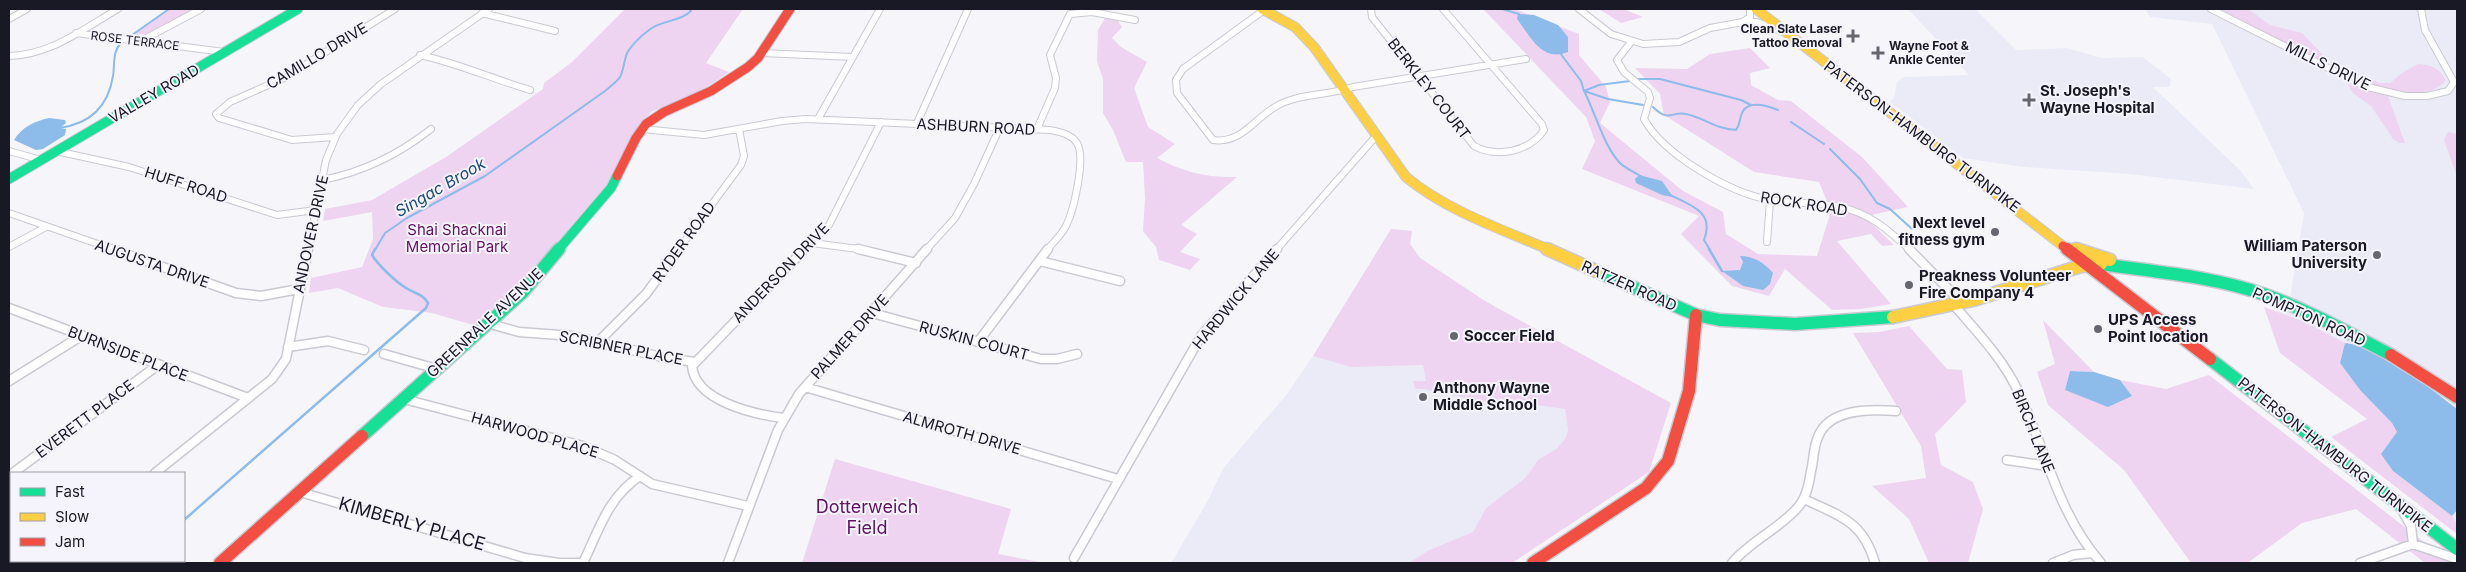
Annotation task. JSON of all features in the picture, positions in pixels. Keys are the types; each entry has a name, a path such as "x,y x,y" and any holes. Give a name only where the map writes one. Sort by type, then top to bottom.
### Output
{"main road":[{"name":"VALLEY ROAD","path":"9,178 298,9"},
{"name":"GREENRALE AVENUE","path":"220,563 523,292 605,196 642,129 664,112 718,87 748,67 761,54 790,9"},
{"name":"RATZER ROAD","path":"1263,9 1295,27 1314,47 1406,177 1432,196 1696,315 1739,323 1837,323 1870,320 1958,304 2089,265"},
{"name":"PATERSON-HAMBURG TURNPIKE","path":"1756,9 2089,265 2098,280 2148,319 2212,360 2457,549"},
{"path":"2063,245 2139,269"},
{"name":"POMPTON ROAD","path":"2089,265 2103,264 2233,285 2300,309 2382,350 2457,397"},
{"path":"1533,563 1646,488 1658,478 1664,469 1689,391 1696,315"}],"street":[{"path":"9,19 27,9"},
{"path":"9,56 19,57 37,54 118,9"},
{"path":"141,41 201,9"},
{"name":"CAMILLO DRIVE","path":"335,137 292,140 218,118 216,114 225,105 284,78 395,9"},
{"path":"818,119 880,9"},
{"path":"917,124 968,9"},
{"path":"1263,9 1183,69 1176,77 1175,90 1210,137 1217,141 1230,140 1279,104 1345,90 1526,59"},
{"name":"BERKLEY COURT","path":"1371,9 1372,17 1474,146 1492,153 1509,153 1540,136 1544,127 1443,9"},
{"path":"1579,9 1611,34 1631,42 1661,45 1679,42 1710,28 1743,22 1757,22 1789,35"},
{"path":"1743,22 1750,17 1750,9"},
{"name":"MILLS DRIVE","path":"2211,9 2362,85 2396,95 2426,96 2448,91 2454,82 2424,31 2421,21 2421,9"},
{"path":"486,11 556,32"},
{"name":"ANDOVER DRIVE","path":"156,472 277,374 286,359 326,160 335,137 349,116 369,94 420,55 486,11"},
{"path":"1037,129 1056,82 1050,62 1050,55 1072,13 1135,20"},
{"name":"ROSE TERRACE","path":"76,33 224,52"},
{"name":"ROCK ROAD","path":"1631,42 1618,54 1617,60 1624,72 1648,92 1650,98 1644,119 1652,134 1682,157 1730,186 1754,196 1770,200 1830,205 1864,215 1879,223 1958,304"},
{"path":"761,54 853,57"},
{"path":"420,55 444,60 478,74 530,90"},
{"name":"ASHBURN ROAD","path":"642,129 694,135 782,121 818,119 1037,129 1058,131 1068,135 1076,141 1081,151 1076,195 1066,226 978,342"},
{"name":"ANDERSON DRIVE","path":"695,362 832,221 881,122"},
{"name":"PALMER DRIVE","path":"728,563 748,506 783,418 805,388 955,218 965,203 1000,127"},
{"path":"322,180 350,175 376,166 431,129"},
{"name":"RYDER ROAD","path":"598,342 646,294 741,164 744,156 739,129"},
{"name":"HARDWICK LANE","path":"1074,558 1201,336 1377,134"},
{"path":"9,151 41,160"},
{"name":"HUFF ROAD","path":"56,151 129,167 277,215 316,210"},
{"path":"1767,242 1770,200"},
{"name":"AUGUSTA DRIVE","path":"9,213 241,294 261,296 299,289"},
{"path":"9,247 46,226"},
{"path":"812,243 864,250 916,263"},
{"path":"1040,261 1120,280"},
{"name":"BIRCH LANE","path":"1958,304 2008,371 2036,430 2059,496 2091,553 2101,563"},
{"name":"BURNSIDE PLACE","path":"9,308 248,398"},
{"name":"RUSKIN COURT","path":"872,313 1041,359 1057,359 1077,354"},
{"name":"SCRIBNER PLACE","path":"487,324 519,332 566,335 666,358 695,362 692,366 691,377 698,386 744,411 783,418"},
{"path":"9,381 81,336"},
{"path":"288,347 328,342 364,350"},
{"path":"384,354 437,369"},
{"name":"EVERETT PLACE","path":"15,472 158,365"},
{"name":"ALMROTH DRIVE","path":"805,388 1118,479"},
{"name":"HARWOOD PLACE","path":"404,399 583,446 615,460 661,487 748,506"},
{"path":"1732,563 1742,551 1784,522 1804,499 1818,438 1826,426 1840,417 1856,412 1896,411"},
{"path":"2007,460 2048,466"},
{"path":"583,563 613,500 625,486 640,476"},
{"name":"KIMBERLY PLACE","path":"300,492 525,558 559,563 583,563"},
{"path":"1804,499 1856,525 1868,538 1875,563"},
{"path":"2399,504 2410,526 2413,544"},
{"path":"2360,563 2413,544 2457,559"},
{"path":"2053,563 2073,555 2091,553"}],"shaded area":[{"name":"St. Joseph's Wayne Hospital","path":"1908,9 1975,9 2016,50 2067,48 2101,58 2143,57 2171,79 2170,87 2153,87 2240,170 2254,189 2129,174 2023,167 1963,158 1890,102 1894,97 1897,82 1904,77 1969,75"},
{"name":"William Paterson University","path":"2145,9 2457,9 2457,524 2452,516 2393,471 2360,390 2340,363 2344,342 2277,312 2290,297 2304,213 2212,24 2150,17"},
{"name":"Anthony Wayne Middle School","path":"1391,229 1412,231 1410,244 1420,258 1485,301 1565,409 1568,430 1565,439 1556,449 1538,460 1525,478 1486,508 1473,532 1429,550 1409,563 1171,563 1206,504 1224,467 1287,394 1313,356"}],"green space":[{"path":"169,9 194,9 147,34 132,35"},
{"name":"Shai Shacknai Memorial Park","path":"625,9 743,9 706,63 729,72 699,92 651,112 634,132 605,188 530,276 473,325 432,313 383,307 338,288 309,293 311,278 362,267 373,239 372,212 323,221 325,209 372,200 446,157 543,89 544,83 572,62"},
{"path":"1483,9 1515,9 1579,34 1579,55 1606,87 1610,102 1600,123 1683,191 1723,212 1726,234 1758,254 1817,256 1831,211 1819,182 1754,172 1664,115 1660,94 1635,68 1687,69 1710,54 1750,48 1770,68 1750,73 1751,85 1778,100 1791,101 1862,157 1908,207 1862,217 1894,245 1882,246 1871,234 1837,241 1891,304 1861,309 1832,310 1785,269 1769,296 1732,286 1681,234 1699,216 1582,169 1595,141 1586,117"},
{"path":"1599,9 1623,9 1643,17 1621,23"},
{"path":"2220,9 2248,9 2270,25 2302,33 2325,57 2327,63 2320,62"},
{"path":"1105,18 1118,21 1122,27 1112,38 1121,47 1147,62 1134,88 1148,127 1175,144 1157,158 1176,167 1196,173 1237,177 1181,225 1197,234 1180,252 1200,259 1190,270 1159,260 1156,247 1143,231 1145,198 1143,162 1126,162 1113,130 1103,113 1103,79 1097,61 1098,30"},
{"path":"2418,64 2435,68 2446,80 2437,88 2427,92 2403,93 2378,87 2357,79 2361,76 2380,83 2390,83 2402,73"},
{"path":"2347,84 2388,96 2405,143 2399,143 2393,139 2371,106 2353,93"},
{"path":"2448,132 2457,134 2457,177 2444,140"},
{"path":"1391,229 1412,231 1410,244 1420,258 1485,301 1671,403 1649,472 1512,563 1409,563 1429,550 1473,532 1486,508 1525,478 1538,460 1556,449 1565,439 1568,430 1565,409 1507,401 1500,405 1424,389 1415,389 1413,381 1426,381 1423,365 1351,367 1313,356"},
{"path":"2264,307 2300,320 2345,343 2340,363 2360,390 2392,423 2397,432 2393,471 2452,516 2457,524 2457,534 2331,437 2367,419 2280,353"},
{"path":"2043,320 2094,372 2070,371 2065,390 2079,395 2132,396 2120,380 2166,389 2209,375 2451,563 2425,563 2356,509 2302,523 2249,562 2191,563 2124,470 2048,405 2037,372 2055,364"},
{"path":"1909,326 1947,369 1962,370 1966,402 1935,434 1941,465 1973,482 1983,509 1968,563 1929,563 1909,519 1872,486 1926,478 1921,446 1853,333 1879,332"},
{"name":"Dotterweich Field","path":"835,459 1011,509 998,554 1045,563 802,563"}],"water":[{"path":"1518,14 1534,15 1558,25 1568,37 1568,52 1552,54 1545,52 1529,36 1517,19"},
{"path":"49,118 65,120 66,123 60,128 66,129 65,135 43,149 36,150 14,140 29,125"},
{"path":"1639,175 1662,181 1673,197 1662,195 1636,183 1635,179"},
{"path":"1740,256 1750,257 1758,261 1773,273 1770,284 1763,290 1743,286 1722,271 1740,270 1743,262"},
{"path":"2345,343 2358,346 2388,360 2457,409 2457,510 2452,516 2393,471 2381,454 2397,432 2392,423 2360,390 2340,363"},
{"path":"2070,371 2094,372 2120,380 2132,396 2108,407 2065,390"}],"waterway":[{"path":"132,35 169,9"},
{"name":"Singac Brook","path":"375,250 385,233 407,218 485,176 605,91 619,79 627,53 639,38 659,24 687,15 691,11 689,9"},
{"path":"1502,9 1519,14"},
{"path":"59,128 79,123 88,118 102,105 107,97 113,76 116,50 121,43"},
{"path":"1560,53 1581,81 1584,91"},
{"path":"1638,79 1660,79 1741,100 1751,105"},
{"path":"1584,91 1599,85 1630,81"},
{"path":"1584,91 1608,99 1643,105"},
{"path":"1584,91 1613,155 1621,164 1642,177"},
{"path":"1653,107 1663,114 1686,114 1722,128 1736,130 1743,111 1750,106 1759,105 1778,110"},
{"path":"1791,122 1824,144"},
{"path":"1830,149 1860,179 1877,203 1890,209 1912,229"},
{"path":"1670,195 1693,206 1704,216 1707,230 1704,240 1710,250"},
{"name":"Singac Brook","path":"185,519 426,308 428,303 423,297 402,285 378,264 372,255 375,249"},
{"path":"1709,249 1722,271"}],"traffic: fast":[{"path":"9,179 298,9"},
{"path":"362,436 523,292 611,188 617,176"},
{"path":"2101,264 2214,281 2262,294 2321,318 2391,355"},
{"path":"1596,271 1696,315 1720,320 1795,324 1893,317"},
{"path":"2210,359 2457,549"}],"traffic: slow":[{"path":"1262,9 1295,27 1314,47 1406,177 1424,192 1446,204 1596,271"},
{"path":"1756,9 2063,246"},
{"path":"2072,248 2110,260"},
{"path":"1893,317 1973,300 2081,266 2101,264"}],"traffic: jam":[{"path":"617,176 636,138 646,124 664,112 711,91 748,67 758,58 790,9"},
{"path":"2063,246 2210,359"},
{"path":"1533,563 1646,488 1658,476 1668,461 1689,391 1696,315"},
{"path":"2391,355 2457,397"},
{"path":"220,563 362,436"}],"place":[{"name":"Clean Slate Laser Tattoo Removal","path":"1853,36"},
{"name":"Wayne Foot & Ankle Center","path":"1878,53"},
{"name":"St. Joseph's Wayne Hospital","path":"2029,100"},
{"name":"Next level fitness gym","path":"1995,232"},
{"name":"William Paterson University","path":"2377,255"},
{"name":"Preakness Volunteer Fire Company 4","path":"1909,285"},
{"name":"UPS Access Point location","path":"2098,329"},
{"name":"Soccer Field","path":"1454,336"},
{"name":"Anthony Wayne Middle School","path":"1423,397"}]}
